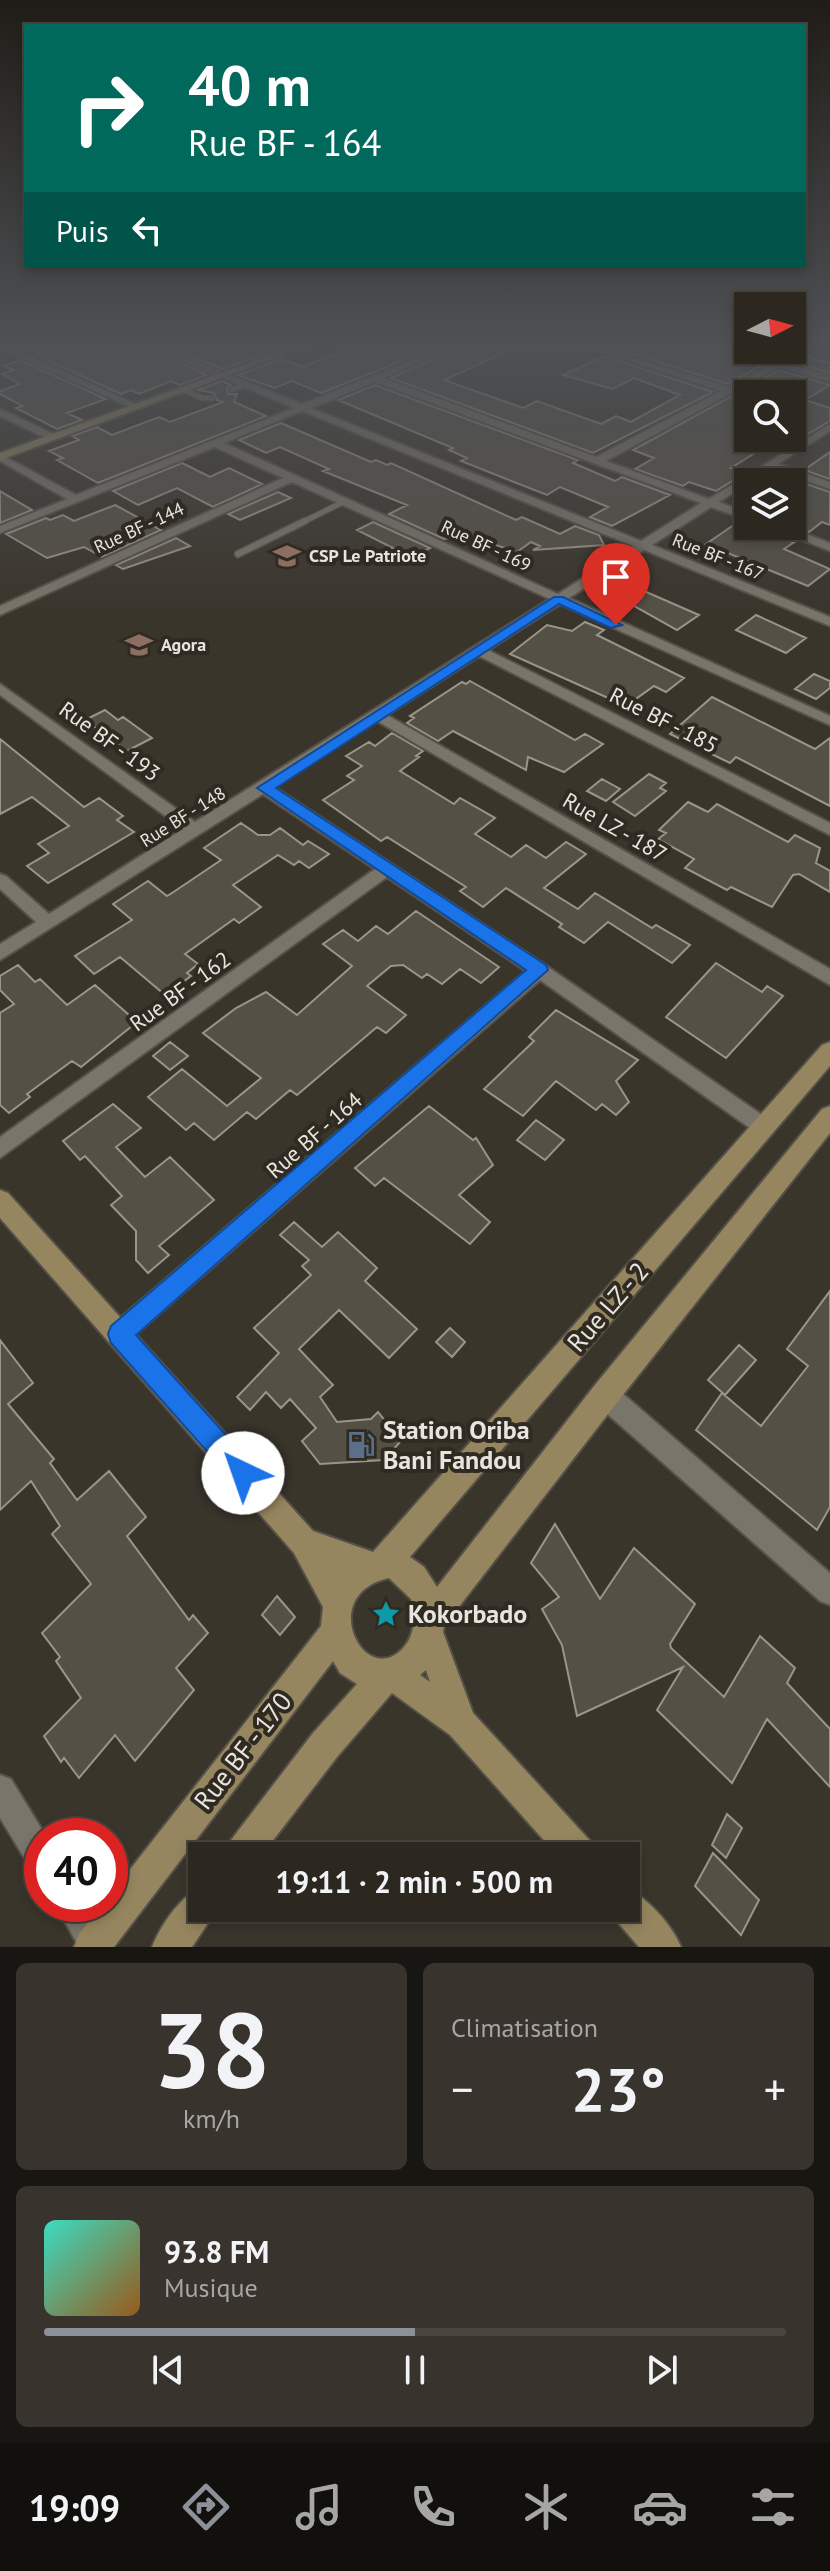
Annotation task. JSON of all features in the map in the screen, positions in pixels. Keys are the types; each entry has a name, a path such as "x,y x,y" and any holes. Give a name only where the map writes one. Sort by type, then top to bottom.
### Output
{"main road":[{"path":"0,457 55,436"},
{"name":"Rue LZ - 2","path":"377,1564 830,1051"},
{"path":"251,1842 325,1745 389,1674 408,1665 417,1656 429,1626 605,1395 830,1116"},
{"path":"0,1201 304,1543 337,1618 340,1644 354,1664 370,1673 389,1674 461,1724 568,1842"},
{"path":"304,1543 377,1564 400,1567 417,1580 426,1595 429,1626 461,1724"},
{"path":"337,1618 350,1578 377,1564"},
{"name":"Rue BF - 170","path":"95,1946 337,1618"},
{"path":"170,1947 189,1922"},
{"path":"640,1922 663,1947"}],"street":[{"path":"0,530 232,436"},
{"name":"Rue BF - 167","path":"372,436 830,622"},
{"path":"529,436 734,512"},
{"path":"597,461 645,436"},
{"name":"Rue BF - 148","path":"0,953 818,436"},
{"name":"Rue BF - 169","path":"215,443 830,721"},
{"path":"0,457 75,499"},
{"path":"770,465 830,486"},
{"name":"Rue BF - 144","path":"0,611 293,477"},
{"path":"806,538 830,547"},
{"name":"Rue BF - 185","path":"478,650 830,830"},
{"name":"Rue BF - 193","path":"0,688 195,830"},
{"name":"Rue LZ - 187","path":"377,715 830,978"},
{"path":"265,788 539,970 764,1127"},
{"name":"Rue BF - 162","path":"0,1149 387,869"},
{"path":"0,880 48,923"},
{"name":"Rue BF - 164","path":"119,1334 539,970"},
{"path":"605,1395 830,1591"},
{"path":"0,1790 24,1829"},
{"path":"81,1922 95,1946"}],"lane":[{"path":"238,554 345,501"}],"building":[{"path":"72,436 216,436 98,483 57,460 63,458 49,451 79,440"},
{"path":"249,436 311,436 371,462 391,463 516,520 522,517 560,534 575,526 599,535 604,545 533,550 540,546 531,542 517,552 487,542 481,545 460,536 444,539 389,514 407,505 323,471 329,469 280,447 266,453 239,440"},
{"path":"424,436 513,436 578,460 573,463 615,481 622,477 670,495 612,526 590,517 608,507 560,487 547,495 461,461 467,458 449,450 453,448"},
{"path":"547,436 627,436 593,453"},
{"path":"659,436 734,436 734,452 757,452 731,468 734,469 734,480 716,491 689,482 683,486 635,469 654,458 633,450"},
{"path":"830,452 830,479 806,469"},
{"path":"182,463 210,477 229,468 262,484 213,507 177,488 138,505 113,491"},
{"path":"806,484 830,492 830,525 822,522 809,532 806,531"},
{"path":"0,491 32,510 0,523"},
{"path":"278,492 291,498 240,520 228,514"},
{"path":"115,505 161,530 102,557 84,547 47,558 6,534 46,518 50,520 63,515 74,521"},
{"path":"373,522 430,548 407,560 387,551 393,548 357,530"},
{"path":"734,525 734,540 794,540 796,541 784,549 830,569 808,586 706,544"},
{"path":"176,538 190,546 123,569 116,565"},
{"path":"644,591 699,615 677,630 629,603"},
{"path":"756,615 806,638 786,653 736,630"},
{"path":"585,622 604,630 597,635 684,678 666,692 654,686 626,706 510,654 547,625 572,631"},
{"path":"814,674 830,681 830,688 816,699 795,689"},
{"path":"470,681 575,740 585,734 603,744 564,772 528,757 526,770 453,731 438,741 407,723 414,718 410,716 462,682 466,684"},
{"path":"712,697 815,749 830,738 830,806 736,757 730,763 670,734"},
{"path":"105,710 118,720 123,717 152,738 127,751 85,720"},
{"path":"392,733 423,751 400,771 454,804 460,798 495,818 475,834 511,857 526,845 546,858 566,842 586,854 544,888 578,909 595,893 652,928 656,925 690,945 672,963 608,922 584,943 559,927 562,924 506,888 483,907 460,891 466,887 387,837 381,841 323,800 354,780 347,776 362,766 346,756 369,742 375,746"},
{"path":"0,739 84,807 99,798 123,816 117,820 134,832 48,883 27,866 49,853 38,844 69,826 32,797 0,814"},
{"path":"649,774 666,783 660,788 666,791 635,816 613,802"},
{"path":"602,779 620,789 606,801 587,791"},
{"path":"688,802 708,812 717,804 788,842 795,835 820,848 816,863 830,871 830,892 799,874 793,875 772,907 731,887 727,890 685,868 694,859 658,839 666,833 659,830"},
{"path":"241,823 258,835 270,835 280,828 303,845 308,841 329,854 309,868 299,861 294,865 278,855 233,885 261,907 239,923 234,919 185,954 198,964 187,973 191,976 165,995 120,957 94,974 75,956 132,920 113,904 148,881 167,896 175,891 221,860 204,848"},
{"path":"416,911 499,967 481,983 460,969 442,984 427,974 422,978 403,965 391,966 367,986 406,1015 386,1033 377,1027 297,1095 290,1090 256,1119 247,1112 214,1140 194,1123 186,1130 148,1097 182,1069 227,1106 261,1078 203,1033 236,1008 266,992 297,1015 352,966 323,944 343,930 358,941 376,926 388,934"},
{"path":"716,963 762,992 767,986 783,996 726,1058 666,1017"},
{"path":"18,965 35,982 40,979 67,1005 95,985 137,1022 81,1067 72,1061 27,1094 30,1097 9,1113 0,1105 0,1013 14,1004 0,990 0,976"},
{"path":"556,1010 638,1060 616,1081 629,1102 616,1115 602,1104 596,1110 556,1081 523,1116 484,1089 534,1041 529,1037"},
{"path":"170,1042 188,1056 170,1070 153,1056"},
{"path":"113,1104 141,1128 116,1147 145,1177 170,1157 214,1200 159,1246 169,1255 148,1273 136,1260 136,1231 111,1205 122,1196 85,1156 80,1160 63,1141"},
{"path":"429,1106 473,1140 476,1138 493,1165 459,1195 490,1222 470,1244 384,1178 375,1186 355,1168"},
{"path":"536,1120 564,1140 545,1160 517,1140"},
{"path":"294,1222 322,1247 338,1232 377,1268 365,1281 417,1329 389,1358 339,1310 299,1349 333,1385 320,1397 337,1422 371,1419 378,1412 401,1441 384,1460 320,1464 302,1441 316,1428 290,1399 281,1408 266,1392 250,1410 237,1397 279,1353 254,1328 311,1275 302,1266 309,1260 280,1235"},
{"path":"830,1291 830,1507 817,1530 696,1430 722,1393 761,1426 808,1366 787,1349"},
{"path":"450,1328 465,1342 452,1357 436,1342"},
{"path":"0,1340 33,1383 8,1404 54,1459 50,1463 77,1500 109,1471 146,1517 127,1536 189,1620 193,1615 208,1633 176,1668 194,1690 135,1761 115,1735 79,1778 64,1758 61,1762 44,1736 81,1698 56,1661 60,1657 42,1633 91,1584 52,1534 60,1526 31,1481 0,1510"},
{"path":"739,1345 756,1360 725,1395 708,1380"},
{"path":"555,1524 600,1599 634,1548 695,1604 670,1644 671,1648 724,1697 760,1636 795,1668 787,1683 830,1729 830,1787 767,1719 732,1783 657,1710 683,1667 577,1716 562,1645 542,1609 559,1597 531,1563"},
{"path":"277,1596 295,1617 280,1635 262,1615"},
{"path":"727,1814 742,1828 726,1858 712,1845"},
{"path":"713,1853 759,1900 741,1935 695,1886"}],"place":[{"name":"CSP Le Patriote","path":"287,556"},
{"name":"Agora","path":"139,645"},
{"name":"Station Oriba Bani Fandou","path":"361,1445"},
{"name":"Kokorbado","path":"386,1614"}],"route":[{"path":"243,1473 119,1334 539,970 265,788 558,599 616,625"}]}
